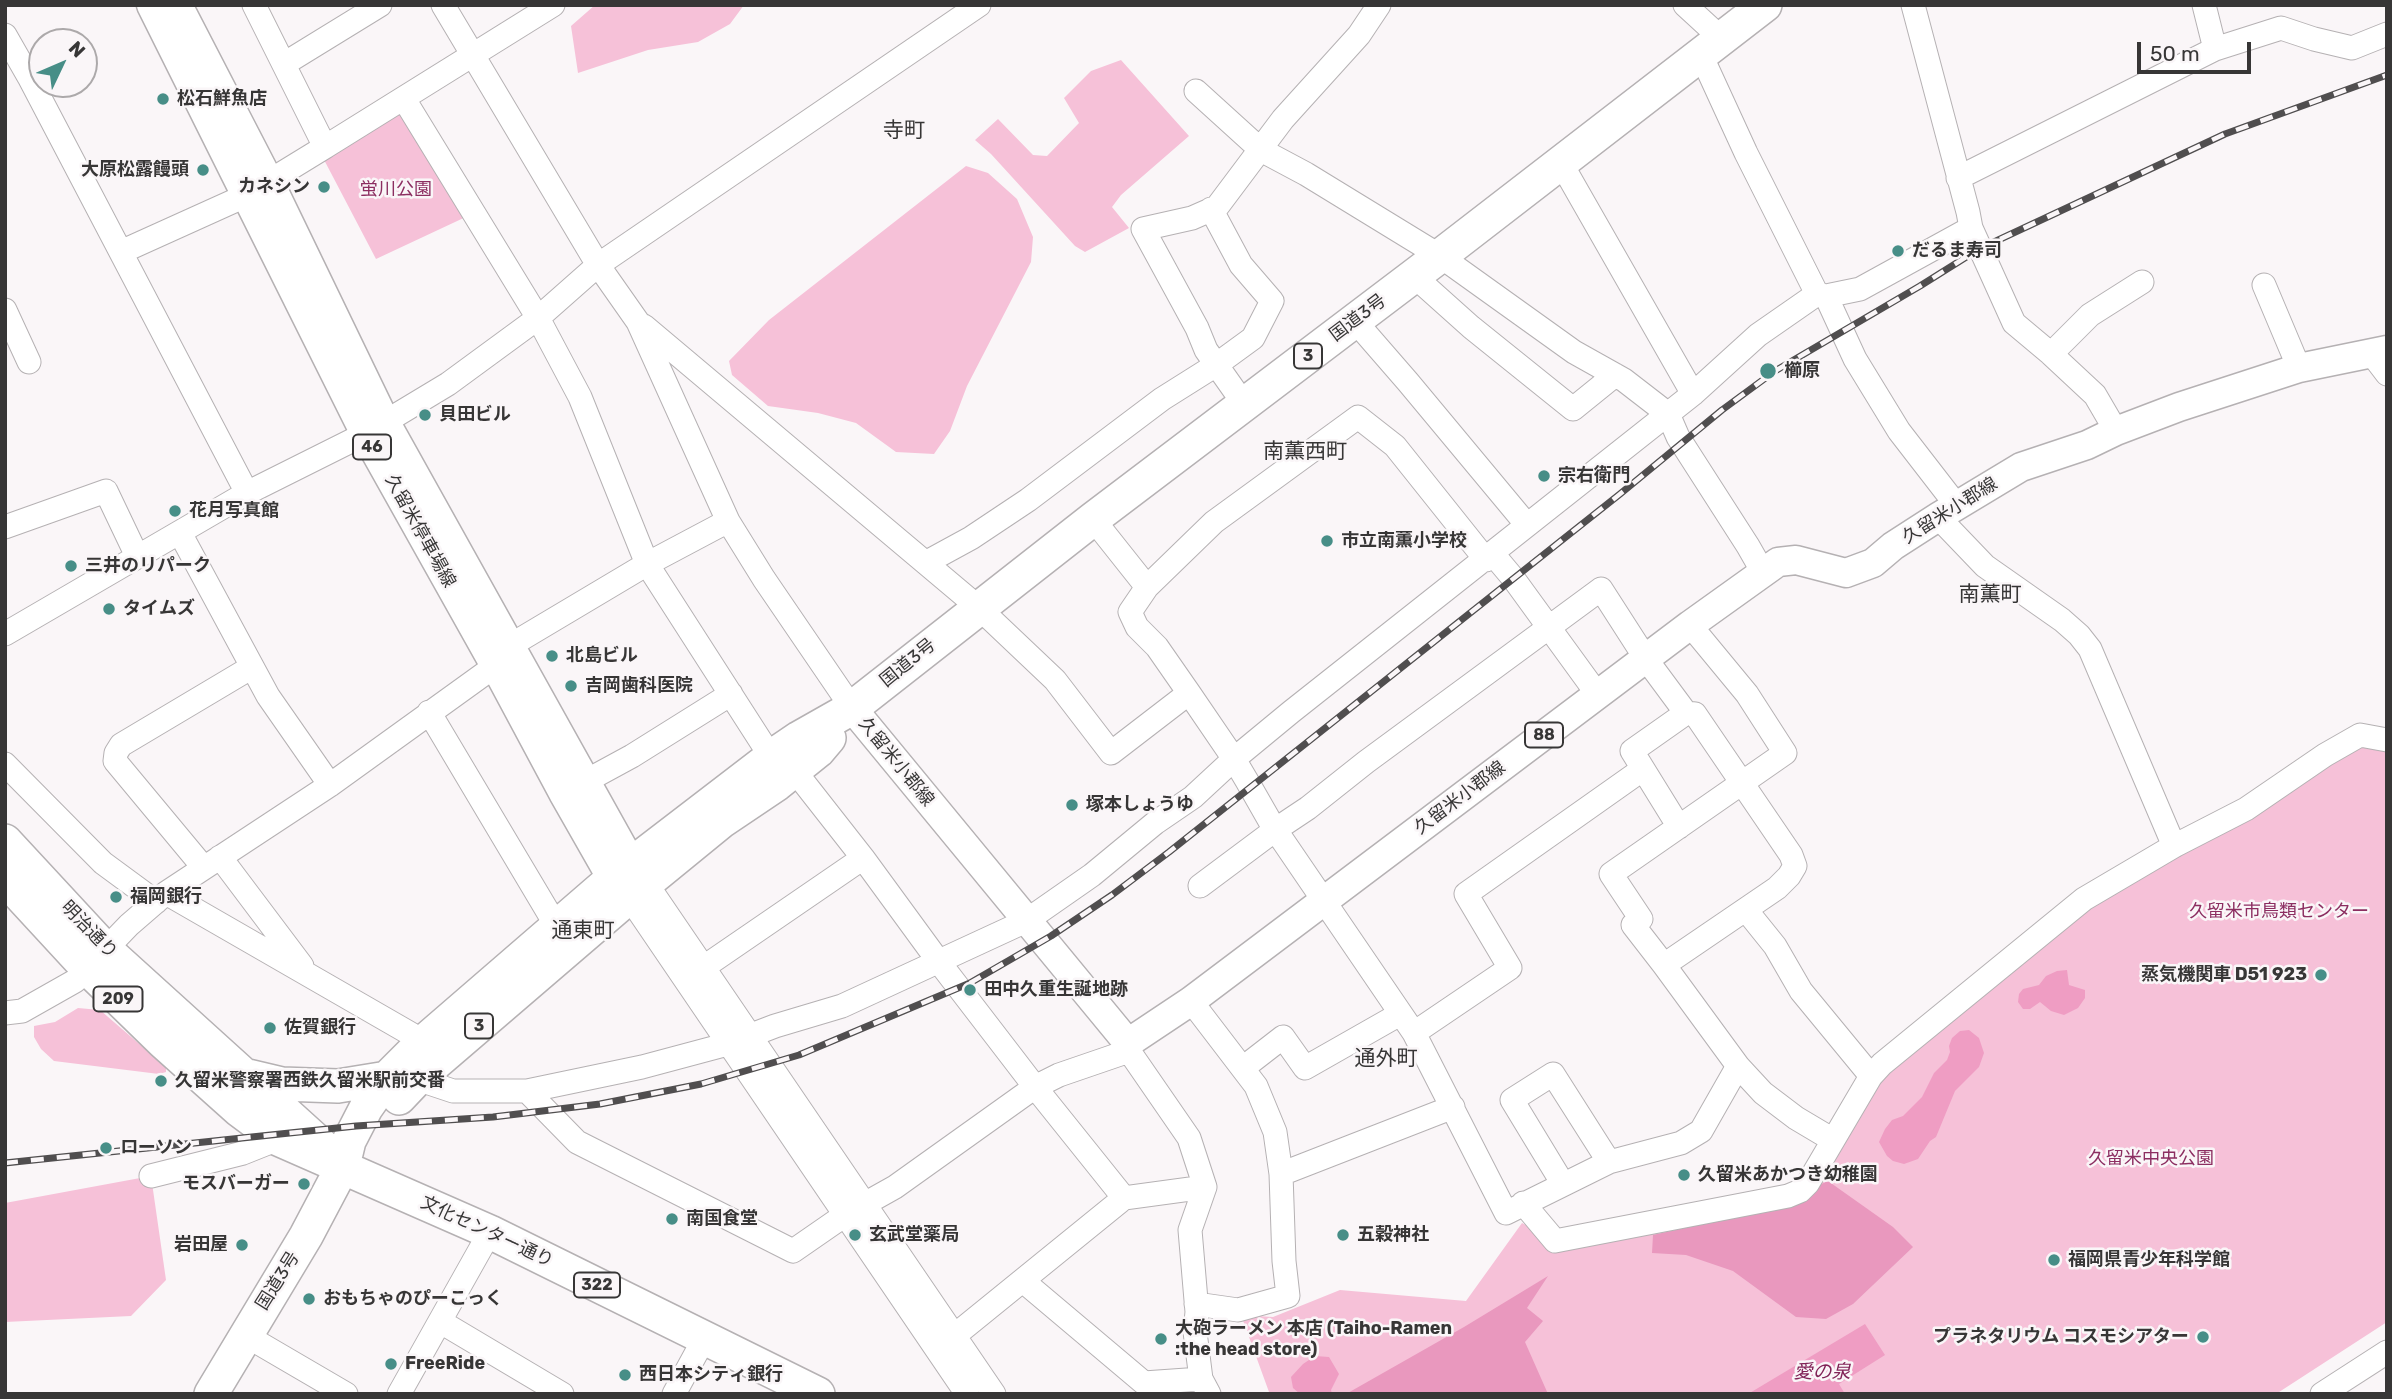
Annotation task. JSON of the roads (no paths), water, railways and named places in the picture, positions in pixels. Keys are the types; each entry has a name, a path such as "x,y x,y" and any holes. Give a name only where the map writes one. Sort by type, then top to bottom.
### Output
{"highway":[{"name":"国道3号","path":"402,1078 420,1045 557,927 777,784 783,763 818,751 852,708 978,607 1440,257 1765,5"},
{"name":"明治通り","path":"5,841 163,1041 239,1110 278,1139 343,1166"},
{"name":"明治通り","path":"5,879 97,959 242,1074 343,1166"},
{"name":"国道3号","path":"211,1394 306,1236 343,1166 349,1141 366,1108 630,881"},
{"path":"242,1074 282,1084 338,1086 402,1078"},
{"name":"文化センター通り","path":"343,1166 490,1232 818,1394"}],"main road":[{"name":"久留米停車場線","path":"151,5 245,195 503,656 586,781 630,881"},
{"name":"久留米停車場線","path":"178,5 269,181 375,427"},
{"name":"久留米小郡線","path":"852,708 1129,1047 1690,625 1778,562 1796,560 1846,573 1872,564 1947,511 2021,467 2087,445 2179,407 2299,368 2382,359"},
{"name":"久留米停車場線","path":"503,656 563,793 630,881"}],"street":[{"path":"254,5 325,147"},
{"path":"284,64 380,5"},
{"path":"443,5 598,265 638,322 728,521 852,708"},
{"path":"121,252 245,195 553,5"},
{"path":"5,634 137,556 375,427 448,384 538,318 598,265 979,5"},
{"path":"1244,404 1216,365 1143,229 1192,218 1217,207 1283,120 1359,35 1379,5"},
{"path":"1685,5 1711,47 1746,153 1854,359 1947,511 1985,566 2062,620 2090,649 2174,846"},
{"path":"1913,5 1971,228 2014,323 2095,396 2116,431"},
{"path":"2204,5 2215,48"},
{"path":"1958,178 2215,48 2281,28 2314,40 2352,48 2387,34"},
{"path":"5,36 247,494"},
{"path":"1196,91 1261,150 1306,174 1440,257 1574,352 1615,375 1668,414 1678,437 1764,574"},
{"path":"404,99 538,318 580,397 647,564 731,694 783,763 863,858 939,962 1124,1198"},
{"path":"1561,163 1693,394"},
{"path":"927,562 971,538 1028,500 1162,399 1253,338 1272,301 1241,265 1211,209"},
{"path":"402,1078 453,1091 527,1091 642,1067 728,1044 842,1006 1026,921 1092,875 1155,823 1194,797 1234,759 1291,712 1693,394 1758,335 1822,295 1860,289 1971,228"},
{"path":"1414,276 1462,319 1573,409 1615,375"},
{"path":"2051,354 2090,314 2142,282"},
{"path":"2264,285 2299,368"},
{"path":"5,310 29,362"},
{"path":"1355,321 1527,525"},
{"path":"638,322 978,607 1055,680 1111,754 1189,693"},
{"path":"1598,695 1549,626 1395,446 1358,417 1214,522 1147,587 1130,612 1137,627 1157,647 1234,759 1275,830 1413,1033 1506,1213 1609,1162 1681,1143 1701,1131 1738,1066"},
{"path":"5,527 106,491 137,556"},
{"path":"1093,519 1147,587"},
{"path":"5,1013 22,1011 75,981 129,925 161,898 330,785 503,656 647,564 728,521"},
{"path":"180,533 268,696 330,785"},
{"path":"1200,886 1601,589 1646,659 1686,713"},
{"path":"1690,625 1746,694 1785,753 1611,874 1641,919 1633,925 1738,1066 1763,1093 1796,1118 1833,1140"},
{"path":"252,667 121,746 115,761 212,863 311,977"},
{"path":"586,781 632,756 731,694"},
{"path":"429,712 557,927"},
{"path":"1664,965 1777,888 1795,866 1791,855 1695,714 1686,713 1632,751 1679,828"},
{"path":"1524,1203 1555,1241 1788,1196 1800,1191 1808,1183 1871,1076 1882,1064 2084,898 2174,846 2246,809 2325,755 2360,735 2387,740"},
{"path":"5,764 103,863 161,898 311,977 411,1034 420,1045"},
{"path":"1413,1033 1510,968 1466,894 1643,769"},
{"path":"704,967 863,858"},
{"path":"630,881 704,967 994,1394"},
{"path":"630,881 728,1044 967,1394"},
{"path":"1746,910 1774,946 1801,991 1871,1076"},
{"path":"1191,1001 1256,1086 1275,1132 1281,1174 1288,1296 1238,1310 1196,1304"},
{"path":"1243,1068 1283,1037 1305,1068 1401,1014"},
{"path":"527,1091 578,1142 793,1251 845,1215 895,1188 1035,1087 1129,1047 1189,1138 1205,1188 1190,1230 1196,1304 1195,1332 1205,1386 1144,1389 1023,1281"},
{"path":"1563,1184 1512,1100 1553,1074 1609,1162"},
{"path":"1281,1174 1453,1107"},
{"path":"151,1176 243,1153 278,1139"},
{"path":"954,1336 1124,1198 1205,1188"},
{"path":"398,1394 490,1232"},
{"path":"441,1322 562,1394"},
{"path":"245,1335 346,1394"},
{"path":"674,1394 704,1339"},
{"path":"2322,1394 2387,1352"}],"water":[{"path":"2067,970 2069,985 2085,990 2085,998 2078,1008 2064,1015 2051,1011 2040,1002 2030,1009 2023,1009 2018,1002 2023,989 2039,985 2046,976 2057,971"},
{"path":"1969,1030 1979,1038 1984,1053 1979,1067 1955,1091 1936,1137 1930,1141 1918,1159 1904,1164 1893,1161 1879,1142 1885,1129 1892,1120 1903,1116 1922,1097 1934,1073 1947,1060 1952,1038 1960,1031"},
{"name":"愛の泉","path":"1865,1324 1885,1355 1839,1384 1845,1394 1748,1394"},
{"path":"1315,1356 1329,1357 1339,1374 1331,1390 1332,1394 1300,1394 1293,1388 1291,1377"}],"railway":[{"path":"5,1163 356,1126 493,1117 600,1104 701,1084 799,1055 970,983 1051,936 1169,852 1722,410 1775,371 1979,249 2225,134 2387,75"}],"place":[{"name":"松石鮮魚店","path":"163,99"},
{"name":"大原松露饅頭","path":"203,170"},
{"name":"カネシン","path":"324,187"},
{"name":"だるま寿司","path":"1898,251"},
{"name":"櫛原","path":"1768,371"},
{"name":"貝田ビル","path":"425,415"},
{"name":"宗右衛門","path":"1544,476"},
{"name":"花月写真館","path":"175,511"},
{"name":"市立南薫小学校","path":"1327,541"},
{"name":"三井のリパーク","path":"71,566"},
{"name":"タイムズ","path":"109,609"},
{"name":"北島ビル","path":"552,656"},
{"name":"吉岡歯科医院","path":"571,686"},
{"name":"塚本しょうゆ","path":"1072,805"},
{"name":"福岡銀行","path":"116,897"},
{"name":"蒸気機関車 D51 923","path":"2321,975"},
{"name":"田中久重生誕地跡","path":"970,990"},
{"name":"佐賀銀行","path":"270,1028"},
{"name":"久留米警察署西鉄久留米駅前交番","path":"161,1081"},
{"name":"ローソン","path":"106,1148"},
{"name":"久留米あかつき幼稚園","path":"1684,1175"},
{"name":"モスバーガー","path":"304,1184"},
{"name":"南国食堂","path":"672,1219"},
{"name":"玄武堂薬局","path":"855,1235"},
{"name":"五穀神社","path":"1343,1235"},
{"name":"岩田屋","path":"242,1245"},
{"name":"福岡県青少年科学館","path":"2054,1260"},
{"name":"おもちゃのぴーこっく","path":"309,1299"},
{"name":"プラネタリウム コスモシアター","path":"2203,1337"},
{"name":"大砲ラーメン 本店 (Taiho-Ramen :the head store)","path":"1161,1339"},
{"name":"FreeRide","path":"391,1364"},
{"name":"西日本シティ銀行","path":"625,1375"}],"district":[{"name":"寺町","path":"904,131"},
{"name":"南薫西町","path":"1305,452"},
{"name":"南薫町","path":"1990,595"},
{"name":"通東町","path":"583,931"},
{"name":"通外町","path":"1386,1059"}],"park label":[{"name":"蛍川公園","path":"396,190"},
{"name":"久留米市鳥類センター","path":"2279,912"},
{"name":"久留米中央公園","path":"2151,1159"}]}
